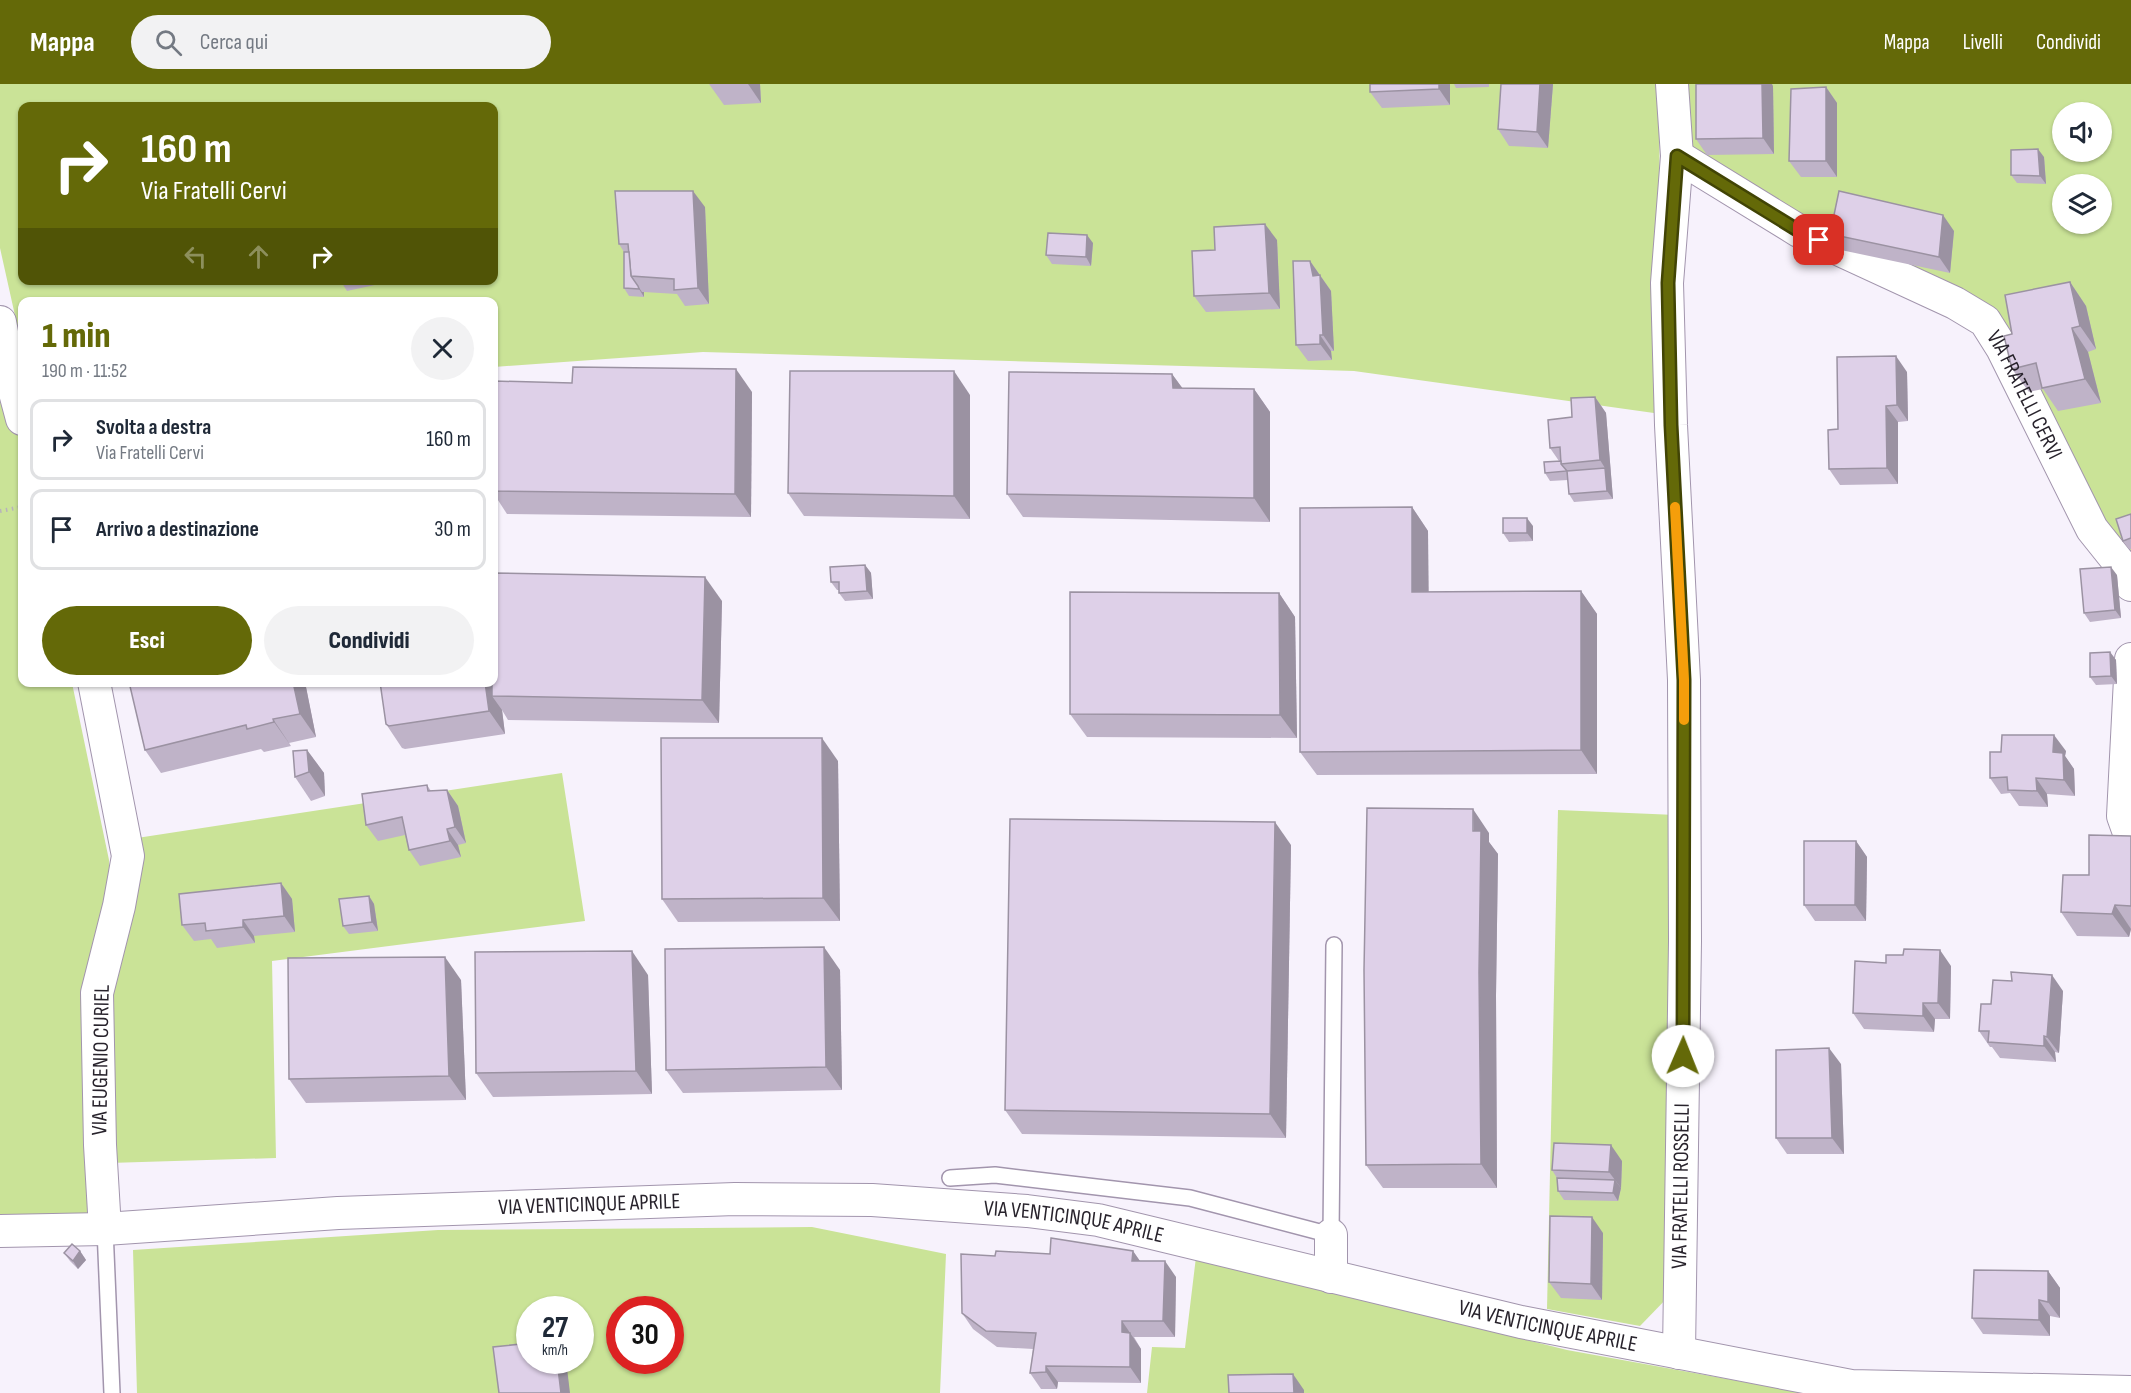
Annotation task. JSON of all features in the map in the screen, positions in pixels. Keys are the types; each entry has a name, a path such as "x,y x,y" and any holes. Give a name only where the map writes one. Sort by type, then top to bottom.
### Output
{"street":[{"name":"VIA FRATELLI ROSSELLI","path":"1672,84 1677,156 1668,283 1671,425 1684,680 1684,941 1679,1353"},
{"name":"VIA FRATELLI CERVI","path":"1677,156 1799,231 1955,303 1985,321 2002,348 2092,529 2124,569 2131,585"},
{"path":"0,322 18,404"},
{"path":"2131,659 2123,816 2128,830 2131,831"},
{"name":"VIA EUGENIO CURIEL","path":"95,687 128,856 119,906 97,993 100,1145 105,1229"},
{"name":"VIA VENTICINQUE APRILE","path":"0,1231 105,1229 350,1213 735,1199 872,1200 1027,1211 1098,1220 1521,1322 1851,1386 2131,1392"},
{"path":"1331,1235 1331,1276"}],"lane":[{"path":"950,1178 995,1174 1190,1198 1331,1235 1334,945"},
{"path":"105,1229 112,1393"}],"path":[{"path":"0,511 18,508"}],"green space":[{"path":"0,84 1659,84 1661,414 1354,371 703,352 498,367 498,297 18,297 18,329 0,248"},
{"path":"1680,84 2131,84 2131,565 2099,525 2010,344 1803,224 1684,151"},
{"path":"0,351 18,435 18,687 73,687 109,860 111,899 95,1220 0,1224"},
{"path":"562,773 585,921 272,961 276,1158 109,1163 106,994 137,838"},
{"path":"1558,810 1676,815 1670,1295 1640,1326 1547,1309"},
{"path":"812,1227 946,1254 940,1393 137,1393 133,1250 438,1230"},
{"path":"1196,1257 1567,1350 1805,1393 1147,1393 1152,1347 1185,1348"}],"building":[{"path":"1370,84 1439,84 1439,89 1370,92"},
{"path":"1501,84 1540,84 1537,132 1498,129"},
{"path":"1696,84 1762,84 1763,138 1696,139"},
{"path":"1826,87 1826,161 1789,161 1791,89"},
{"path":"2038,149 2040,176 2011,175 2011,150"},
{"path":"615,191 693,191 698,288 674,290 674,279 631,276 628,244 619,244"},
{"path":"1839,191 1943,215 1939,257 1830,234"},
{"path":"1265,224 1269,293 1194,296 1192,251 1215,250 1214,227"},
{"path":"1048,233 1087,235 1086,257 1046,255"},
{"path":"624,252 629,252 631,276 639,289 624,288"},
{"path":"1293,261 1310,261 1313,276 1320,275 1323,335 1320,335 1320,344 1296,345"},
{"path":"2070,282 2080,326 2072,328 2085,379 2042,388 2036,363 2012,369 2004,336 2012,334 2005,295"},
{"path":"1896,356 1897,405 1886,406 1887,468 1829,469 1828,430 1838,429 1837,357"},
{"path":"573,367 736,369 735,494 498,491 498,381 572,383"},
{"path":"790,371 954,371 954,496 788,493"},
{"path":"1009,372 1172,374 1173,388 1254,389 1254,498 1007,494"},
{"path":"1595,397 1600,460 1561,464 1560,447 1550,448 1548,420 1572,417 1571,398"},
{"path":"1561,461 1567,471 1545,473 1544,462"},
{"path":"1605,468 1607,491 1569,494 1567,471"},
{"path":"1412,507 1412,592 1581,591 1581,750 1300,752 1300,508"},
{"path":"2131,514 2131,538 2123,541 2116,519"},
{"path":"1503,518 1527,518 1527,533 1503,533"},
{"path":"865,565 867,591 839,593 839,582 831,582 830,567"},
{"path":"2111,567 2115,610 2084,613 2080,569"},
{"path":"498,573 705,577 702,700 492,696 492,687 498,687"},
{"path":"1070,592 1279,593 1280,715 1070,714"},
{"path":"2110,652 2111,676 2090,677 2090,653"},
{"path":"130,687 294,687 300,714 273,719 274,722 247,729 246,725 145,750"},
{"path":"381,687 486,687 489,711 389,726 386,724"},
{"path":"2002,735 2054,735 2053,752 2063,753 2064,780 2036,778 2037,791 2008,790 2007,777 1990,778 1990,752 2001,752"},
{"path":"661,738 822,738 823,898 662,899"},
{"path":"307,750 309,772 295,777 293,751"},
{"path":"427,785 428,791 447,790 455,827 447,829 450,841 409,850 402,817 366,825 362,794"},
{"path":"1367,808 1473,809 1473,831 1481,831 1479,972 1481,1164 1366,1165 1364,970"},
{"path":"1010,819 1275,822 1270,1114 1005,1110"},
{"path":"2089,835 2131,836 2131,906 2115,905 2112,914 2061,912 2063,875 2089,875"},
{"path":"1804,841 1856,841 1855,905 1804,905"},
{"path":"281,883 284,916 243,920 243,927 206,931 205,923 182,925 179,894"},
{"path":"369,896 372,922 343,926 339,899"},
{"path":"824,947 826,1067 666,1070 665,949"},
{"path":"1904,949 1940,950 1938,1003 1923,1003 1923,1016 1853,1013 1855,961 1886,963 1886,955 1903,955"},
{"path":"632,951 636,1071 476,1073 475,952"},
{"path":"445,957 449,1076 289,1079 288,958"},
{"path":"2011,972 2052,975 2047,1037 2044,1036 2044,1046 1988,1042 1989,1031 1979,1031 1981,1004 1991,1004 1993,980 2012,981"},
{"path":"1829,1048 1832,1138 1776,1138 1776,1050"},
{"path":"1554,1143 1611,1145 1609,1172 1552,1170"},
{"path":"1557,1178 1615,1180 1613,1193 1558,1191"},
{"path":"1550,1216 1592,1217 1591,1284 1549,1282"},
{"path":"1051,1238 1133,1251 1132,1261 1165,1261 1163,1321 1122,1321 1122,1332 1130,1333 1130,1367 1046,1366 1046,1372 1030,1373 1036,1333 986,1331 962,1313 961,1254 995,1256 996,1251 1050,1254"},
{"path":"72,1244 80,1251 73,1261 64,1253"},
{"path":"1974,1270 2048,1271 2048,1302 2039,1300 2039,1320 1972,1318"},
{"path":"516,1345 516,1374 559,1374 561,1393 499,1393 493,1347"},
{"path":"1293,1374 1294,1393 1229,1393 1228,1375"}],"slow traffic":[{"path":"1675,507 1684,720"}],"route":[{"path":"1683,1056 1684,680 1671,425 1668,283 1677,156 1799,231 1819,240"}]}
